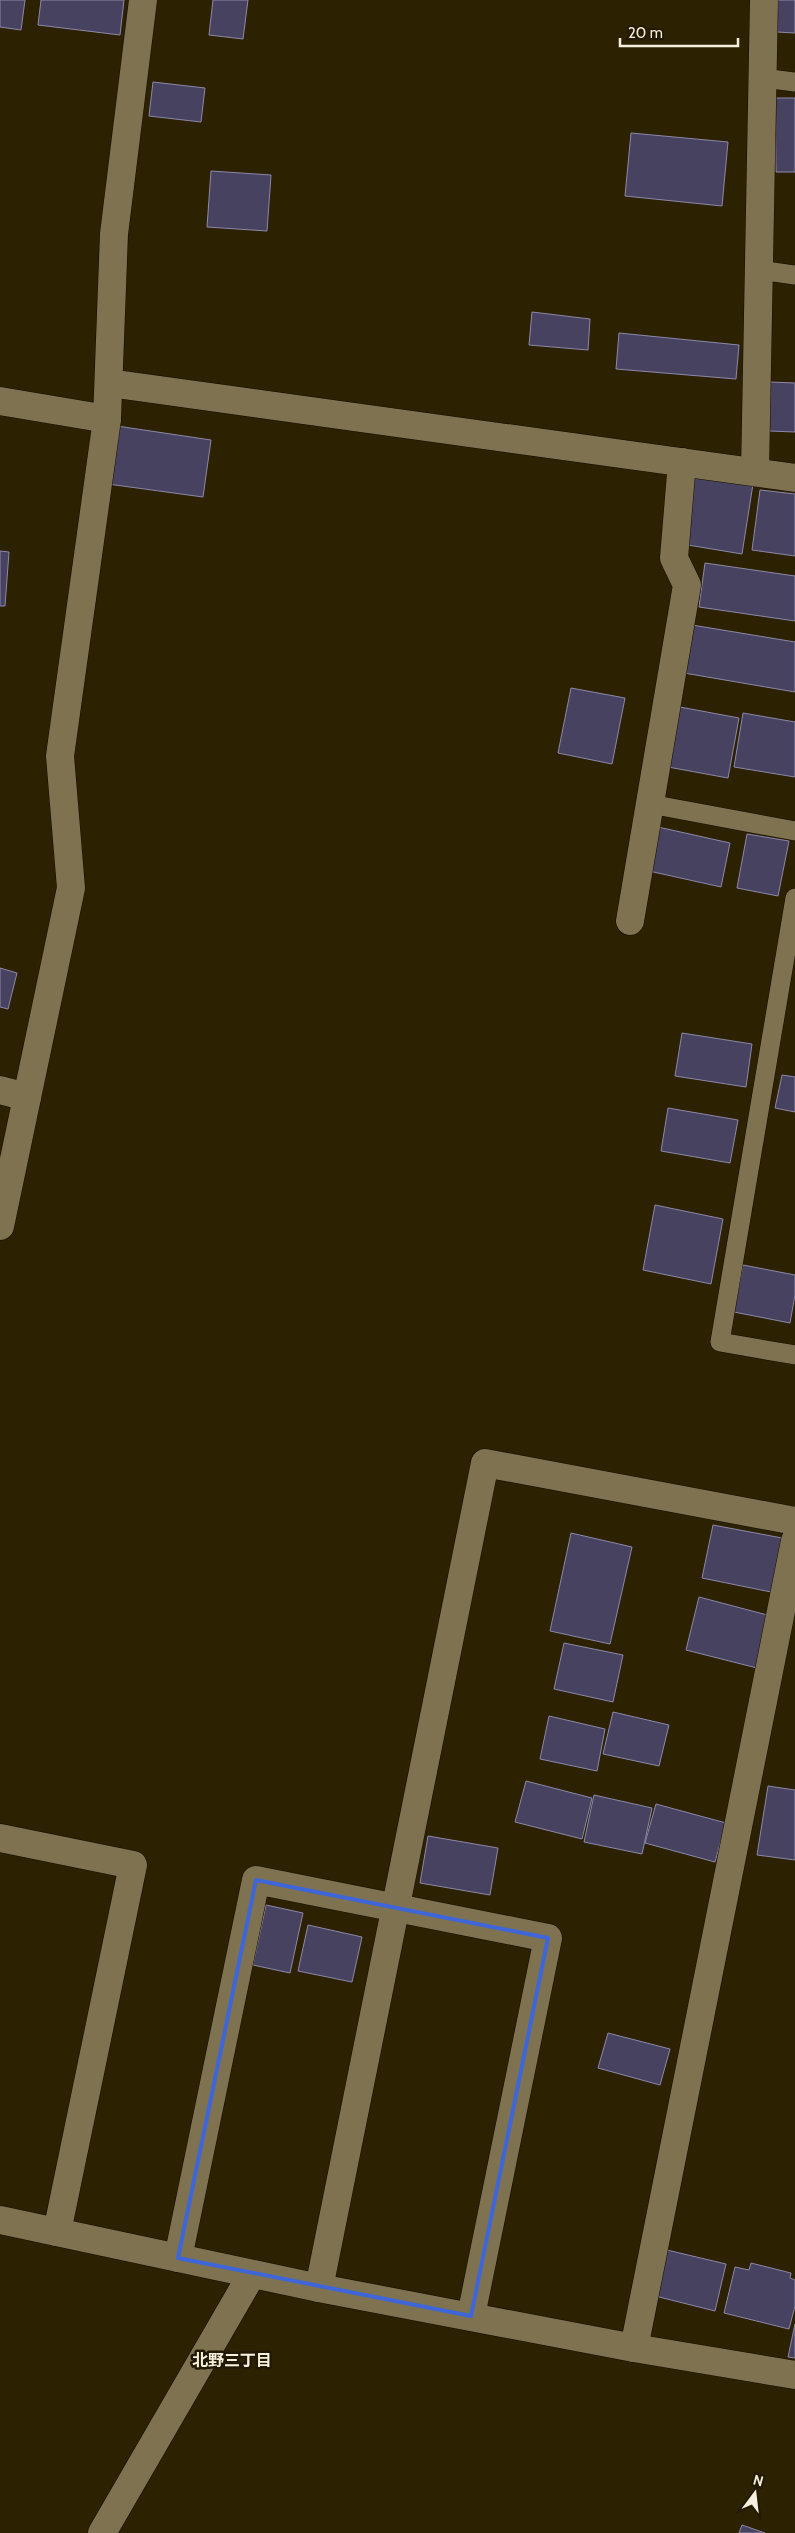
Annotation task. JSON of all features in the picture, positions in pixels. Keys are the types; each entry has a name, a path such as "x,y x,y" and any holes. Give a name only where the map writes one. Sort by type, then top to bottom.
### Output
{"street":[{"path":"0,1226 71,888 60,756 107,419 114,234 143,0"},
{"path":"755,472 764,0"},
{"path":"109,383 795,478"},
{"path":"0,401 107,419"},
{"path":"630,921 687,585 674,558 682,462"},
{"path":"0,1090 27,1097"},
{"path":"319,2288 485,1463 795,1521"},
{"path":"634,2348 795,1541"},
{"path":"0,1838 133,1865 57,2232"},
{"path":"178,2258 256,1880 395,1907 548,1938 471,2316"},
{"path":"0,2220 319,2288 634,2348 795,2375"},
{"path":"102,2533 252,2274"}],"lane":[{"path":"762,78 795,82"},
{"path":"759,270 795,275"},
{"path":"650,804 795,831"},
{"path":"795,898 720,1342 795,1355"}],"highlighted area":[{"path":"256,1880 548,1938 471,2316 178,2258"}],"building":[{"path":"0,0 25,0 21,30 0,27"},
{"path":"41,0 124,0 120,35 38,25"},
{"path":"213,0 248,0 243,39 209,35"},
{"path":"778,0 795,0 795,33 777,32"},
{"path":"153,82 205,88 201,122 149,116"},
{"path":"775,98 795,98 795,172 776,172"},
{"path":"631,133 728,142 722,206 625,196"},
{"path":"211,171 271,175 267,231 207,227"},
{"path":"532,312 590,319 588,350 529,345"},
{"path":"619,333 739,345 736,379 616,369"},
{"path":"770,382 795,383 795,432 769,431"},
{"path":"117,426 211,440 203,497 108,484"},
{"path":"692,474 753,484 742,554 682,544"},
{"path":"760,490 795,494 795,556 752,550"},
{"path":"0,551 9,552 5,606 0,606"},
{"path":"705,563 795,576 795,621 699,607"},
{"path":"692,625 795,642 795,692 684,673"},
{"path":"571,688 625,698 612,764 558,753"},
{"path":"680,707 739,718 728,778 668,767"},
{"path":"743,713 795,722 795,777 734,767"},
{"path":"658,827 730,843 721,887 649,871"},
{"path":"747,834 789,841 778,896 737,888"},
{"path":"0,968 17,973 8,1009 0,1007"},
{"path":"682,1033 752,1044 746,1087 675,1076"},
{"path":"782,1075 795,1077 795,1112 775,1108"},
{"path":"668,1108 738,1120 730,1163 661,1151"},
{"path":"655,1205 723,1219 711,1284 643,1270"},
{"path":"743,1265 795,1275 795,1295 790,1323 734,1312"},
{"path":"713,1525 782,1538 771,1592 702,1578"},
{"path":"571,1533 632,1547 610,1644 550,1631"},
{"path":"699,1597 771,1616 757,1668 686,1650"},
{"path":"564,1643 623,1655 613,1702 554,1689"},
{"path":"613,1712 669,1725 659,1766 603,1754"},
{"path":"549,1716 605,1729 597,1771 540,1759"},
{"path":"526,1781 592,1798 582,1839 515,1822"},
{"path":"768,1786 795,1790 795,1860 757,1855"},
{"path":"594,1795 652,1808 642,1854 584,1842"},
{"path":"656,1804 726,1823 715,1862 645,1843"},
{"path":"428,1836 498,1848 490,1895 420,1883"},
{"path":"266,1905 303,1913 290,1973 253,1965"},
{"path":"308,1925 362,1937 352,1982 298,1971"},
{"path":"608,2033 670,2049 660,2085 598,2068"},
{"path":"667,2250 726,2264 715,2311 655,2296"},
{"path":"751,2263 791,2273 790,2278 795,2280 795,2306 789,2329 724,2313 735,2267 749,2270"},
{"path":"795,2324 795,2358 788,2357"},
{"path":"742,2525 765,2533 739,2533"}],"district":[{"name":"北野三丁目","path":"232,2360"}]}
